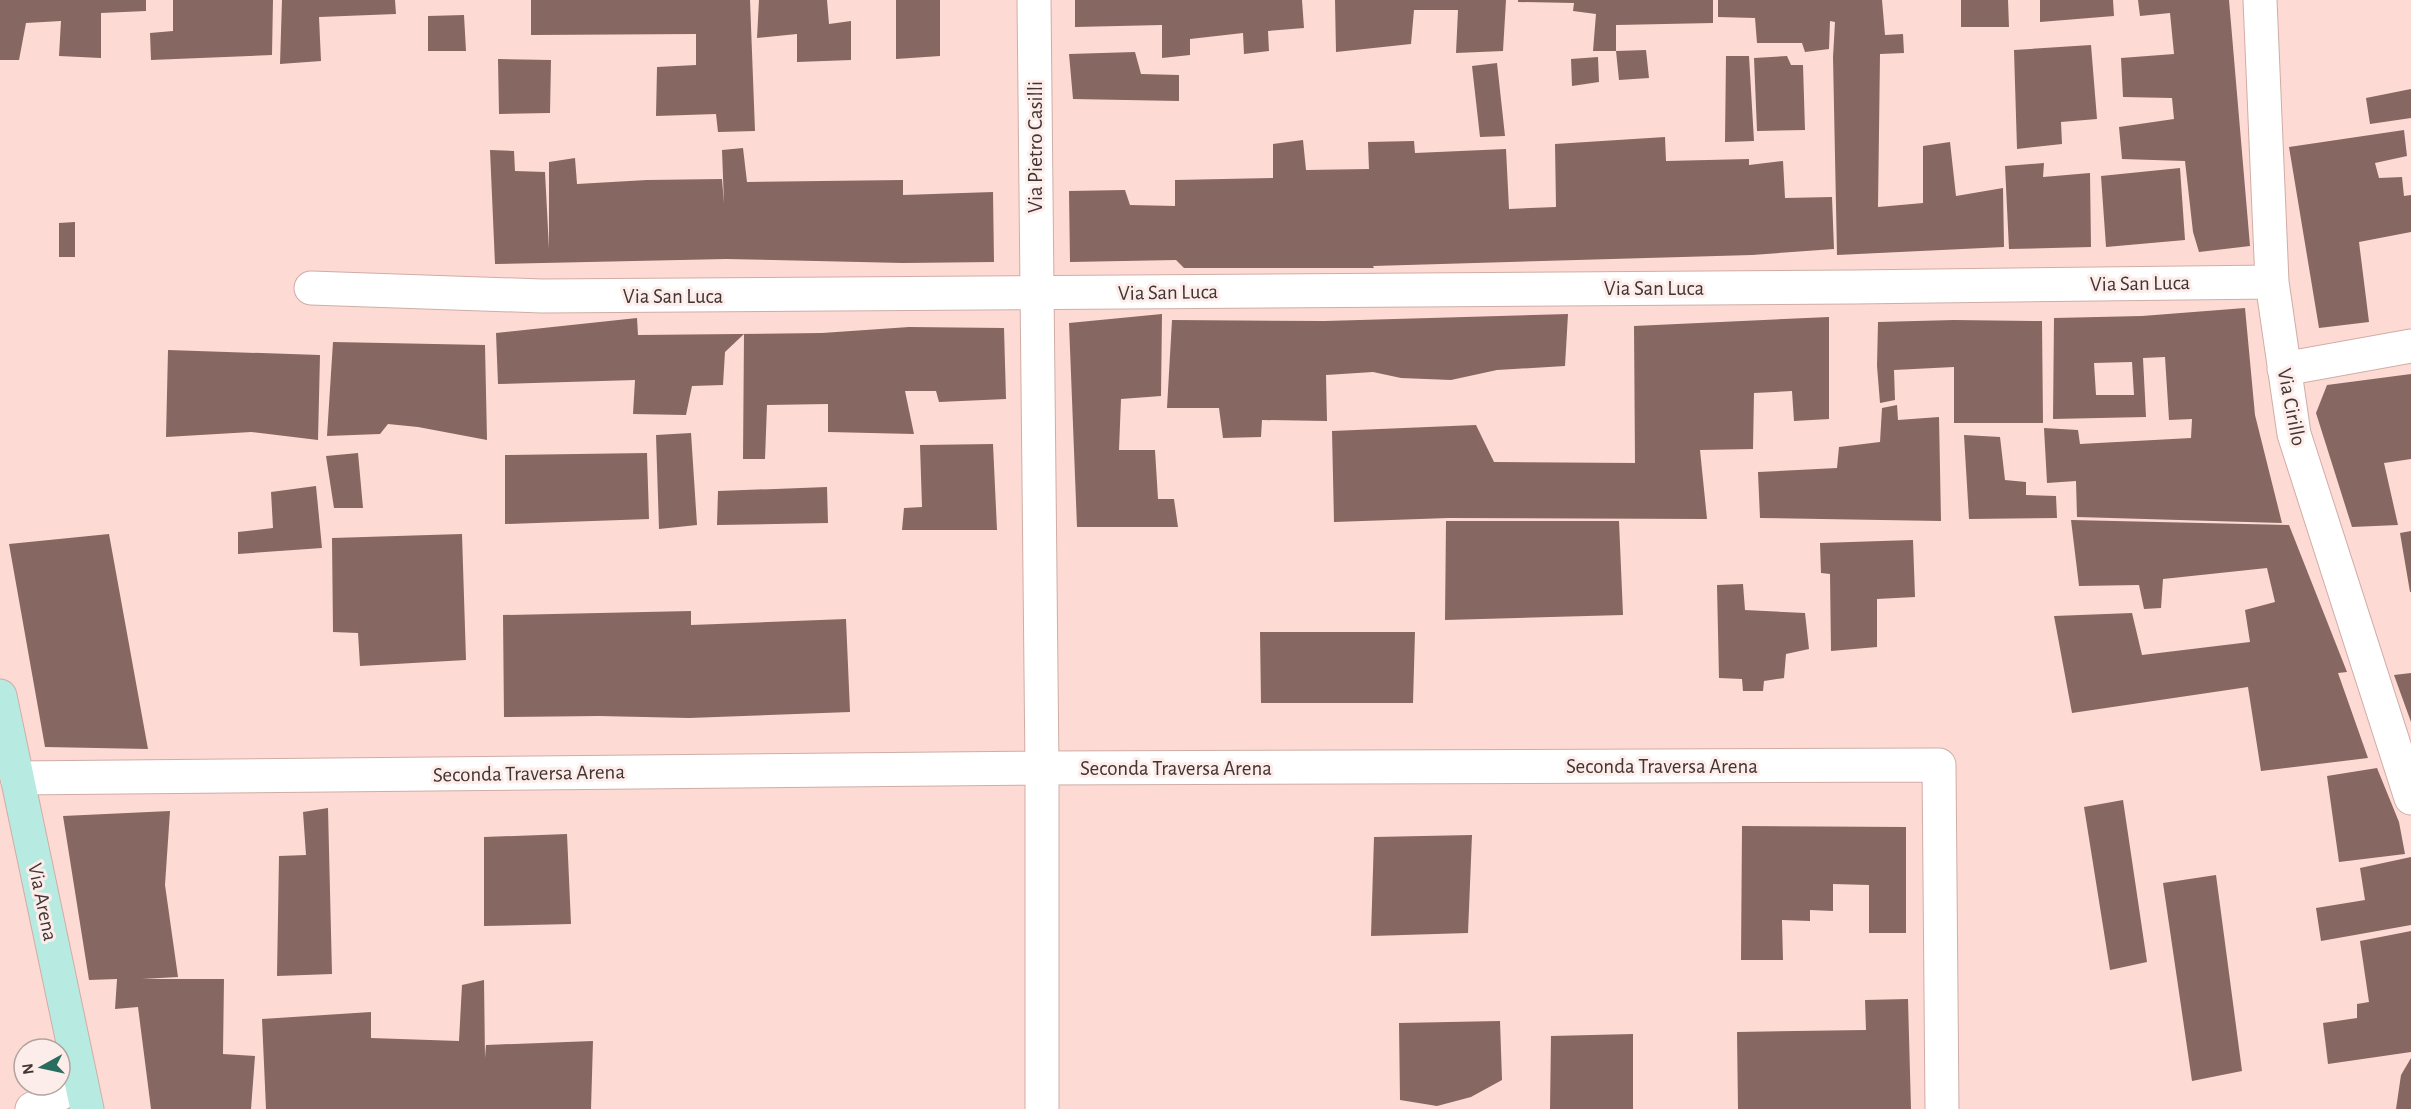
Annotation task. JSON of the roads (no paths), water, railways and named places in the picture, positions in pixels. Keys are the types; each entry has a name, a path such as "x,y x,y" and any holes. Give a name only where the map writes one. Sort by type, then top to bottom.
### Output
{"street":[{"name":"Via Pietro Casilli","path":"1034,0 1036,294"},
{"name":"Via Cirillo","path":"2260,0 2272,282 2295,435 2411,798"},
{"name":"Via San Luca","path":"311,288 542,296 1036,294 2272,282"},
{"path":"1036,294 1042,768 1042,1109"},
{"path":"2284,369 2411,346"},
{"name":"Via Arena","path":"0,696 84,1095"},
{"name":"Seconda Traversa Arena","path":"16,778 1042,768 1939,765 1942,1109"},
{"path":"32,1109 84,1095"}]}
